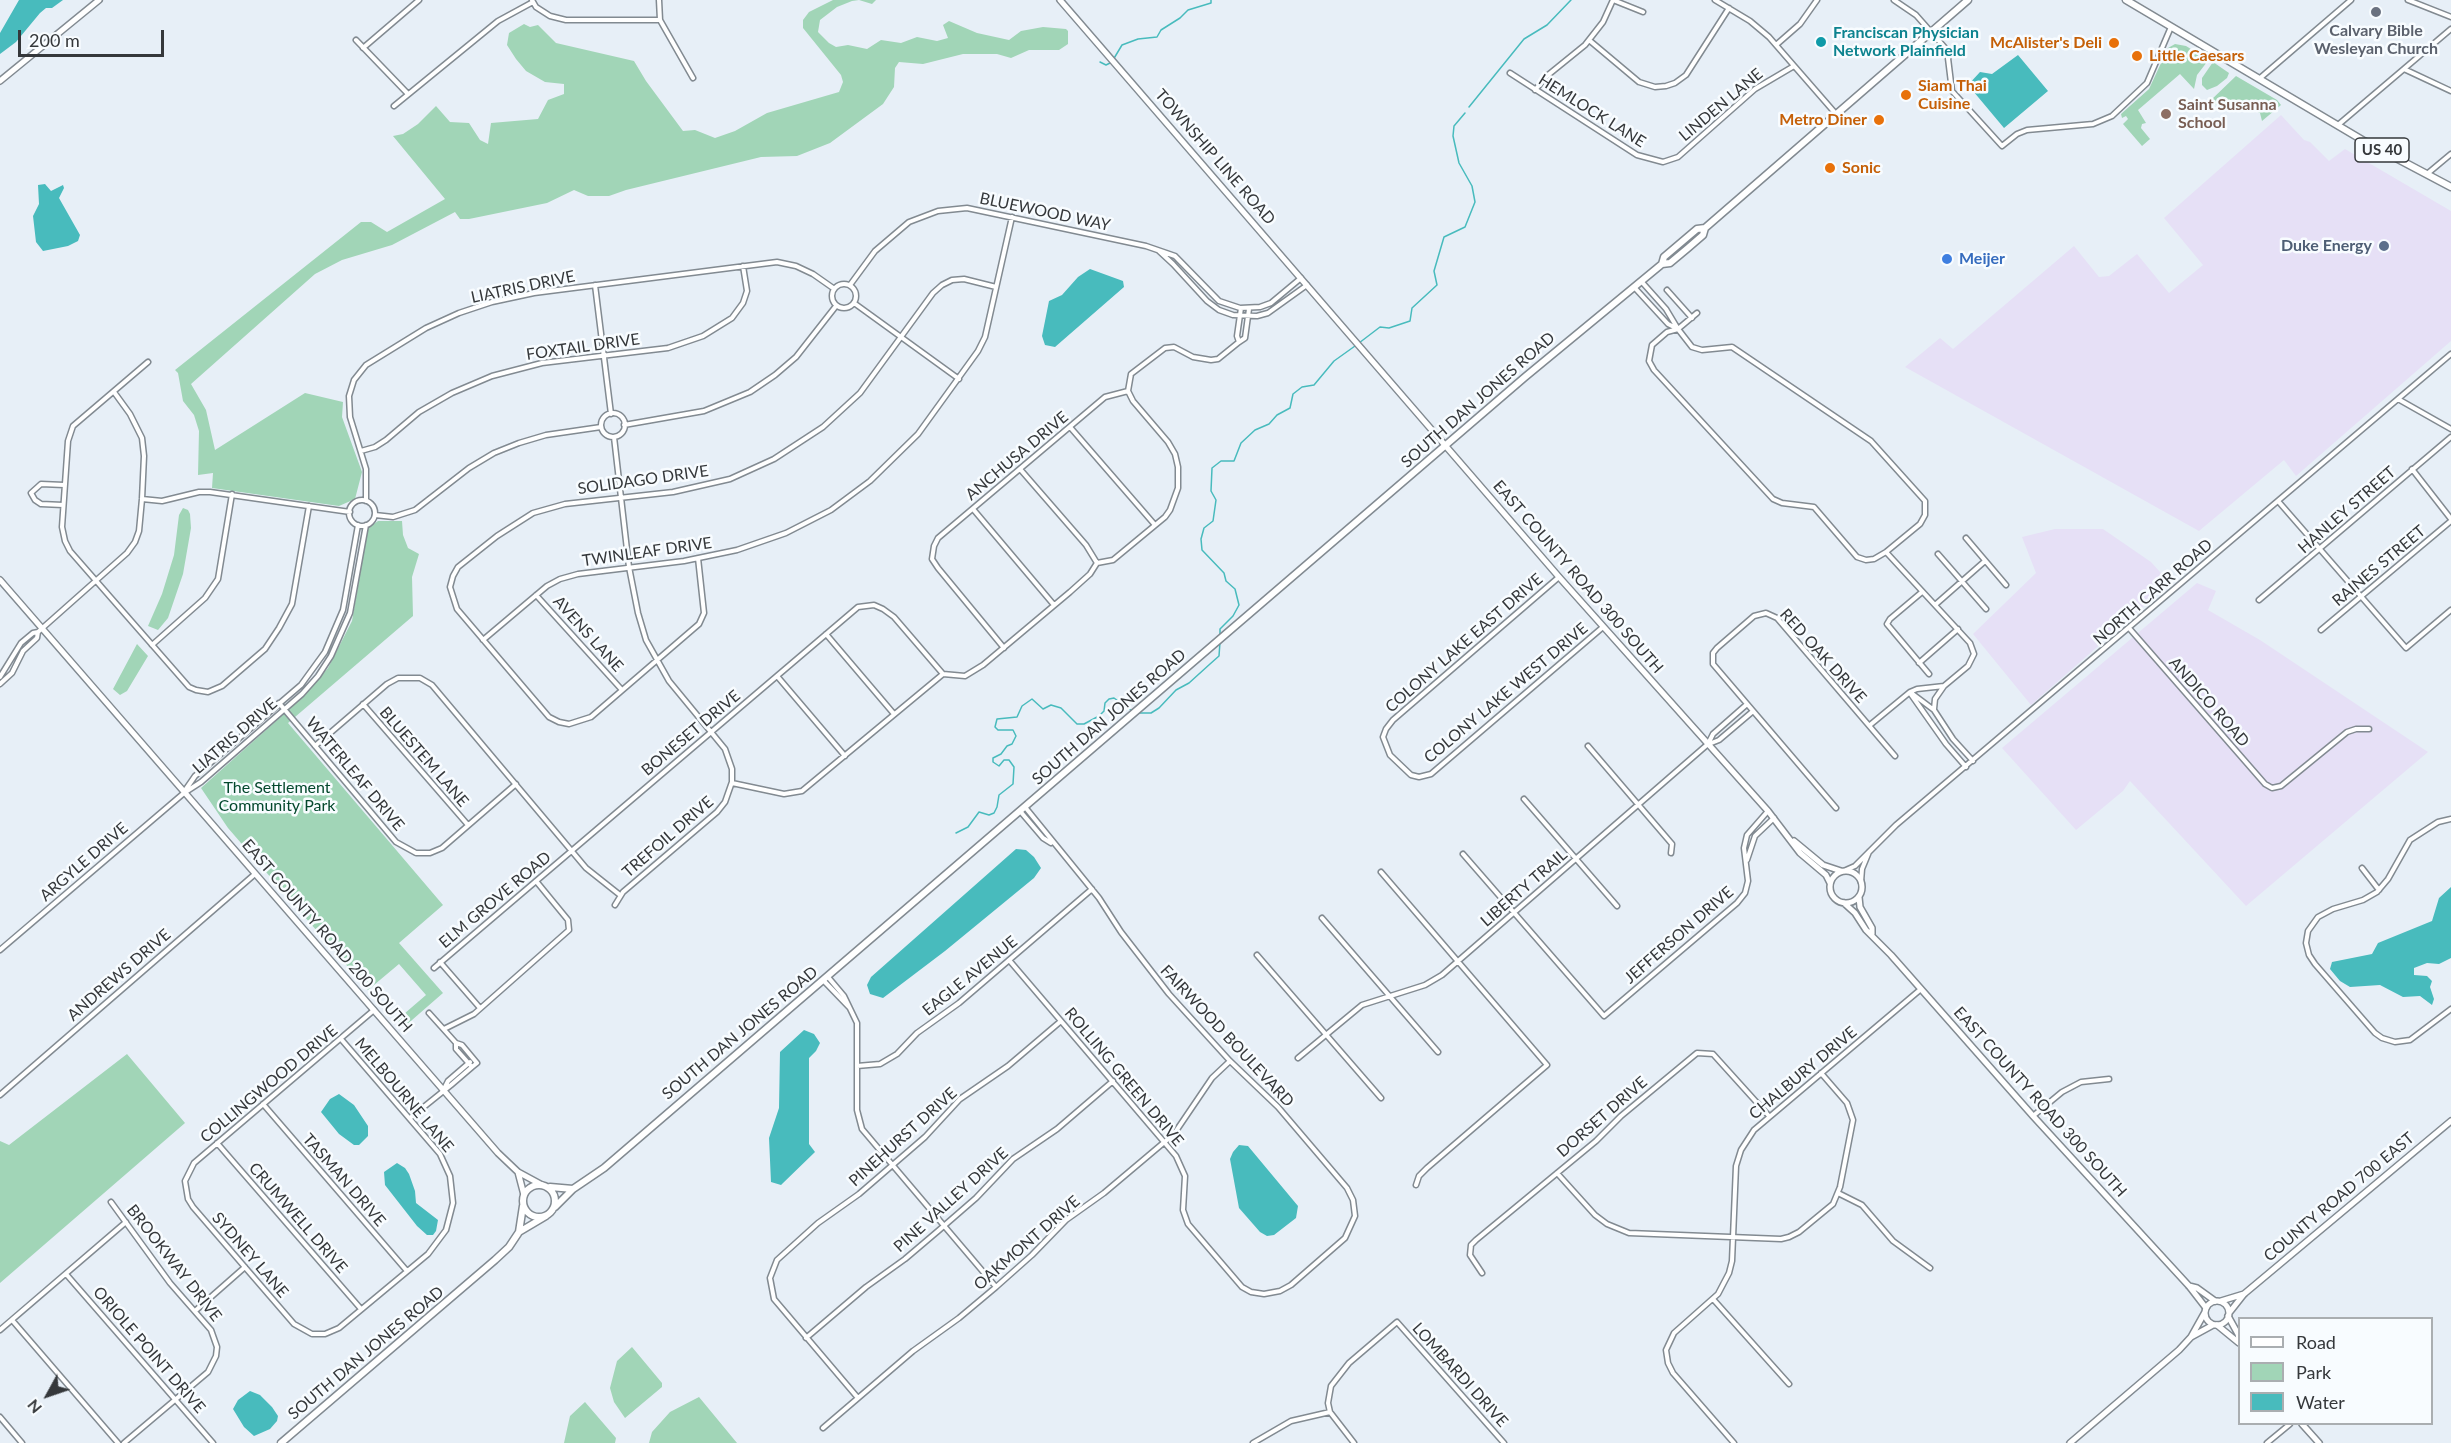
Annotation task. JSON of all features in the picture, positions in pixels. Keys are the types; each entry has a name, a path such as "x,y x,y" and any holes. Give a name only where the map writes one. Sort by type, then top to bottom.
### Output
{"main road":[{"name":"SOUTH DAN JONES ROAD","path":"555,1207 573,1189 604,1168 825,979 1446,445 1641,281 1662,264 1670,263 1703,236 1705,228 1968,0"},
{"name":"US 40","path":"2126,0 2338,125 2451,187"},
{"path":"519,1232 524,1195 532,1186 573,1189"},
{"path":"523,1203 530,1215 540,1218 546,1216 555,1207 555,1196 544,1186"},
{"name":"SOUTH DAN JONES ROAD","path":"281,1443 495,1260 509,1247 519,1232 546,1216"}],"street":[{"path":"0,81 99,0"},
{"path":"363,48 418,0"},
{"path":"659,0 660,20 693,78"},
{"name":"TOWNSHIP LINE ROAD","path":"1060,0 1124,71 1347,332"},
{"path":"1535,90 1548,75 1575,55 1589,40 1603,22 1613,0 1643,12"},
{"path":"1715,0 1758,27 1836,114"},
{"path":"1776,45 1800,24 1817,0"},
{"path":"1894,0 1916,15 1947,50 1952,91 2002,146 2017,134 2027,130 2093,124 2112,116 2147,83 2171,27"},
{"path":"2259,79 2351,0"},
{"path":"2408,0 2451,17"},
{"path":"394,106 498,21 532,1 550,16 566,20 660,20"},
{"path":"1589,40 1639,82 1654,87 1666,86 1676,83 1686,75 1729,8"},
{"path":"2338,125 2451,29"},
{"path":"356,40 408,94"},
{"name":"LINDEN LANE","path":"1663,162 1678,156 1755,89 1794,66"},
{"path":"2404,69 2451,91"},
{"name":"HEMLOCK LANE","path":"1510,73 1637,155 1663,162"},
{"path":"2427,174 2451,154"},
{"name":"BLUEWOOD WAY","path":"850,285 887,238 909,222 938,210 967,208 1156,249 1175,256 1219,301 1241,308 1260,307 1281,296 1301,278"},
{"name":"TWINLEAF DRIVE","path":"483,640 536,595 560,579 578,574 698,558 737,550 786,533 831,510 870,481 918,434 959,379 985,337 1012,217"},
{"path":"1156,249 1207,301 1219,310 1240,316 1249,317 1268,313 1307,285"},
{"name":"LIATRIS DRIVE","path":"366,501 366,469 350,417 349,396 354,380 366,365 426,328 459,313 524,295 777,262 796,266 813,274 833,288"},
{"name":"FOXTAIL DRIVE","path":"361,451 375,447 386,440 419,412 452,393 492,376 542,363 668,348 703,336 732,318 743,303 747,291 743,266"},
{"name":"SOLIDAGO DRIVE","path":"622,690 591,717 569,724 549,717 457,609 450,588 458,567 497,536 533,513 565,504 673,492 730,479 774,459 810,438 860,393 933,293 952,280 964,279 996,287"},
{"path":"1641,281 1666,309 1678,329 1692,347 1702,350 1732,347 1871,441 1925,501 1927,509 1920,524 1874,559 1857,557 1814,507 1782,503 1773,499 1654,370 1649,361 1652,345 1667,332 1678,329 1697,313"},
{"path":"840,284 850,285 856,294 854,303 846,308 836,306 831,296 833,288 840,284"},
{"path":"595,285 611,414"},
{"path":"1634,287 1668,324 1678,329"},
{"path":"1667,290 1692,318"},
{"path":"1281,296 1286,302"},
{"path":"854,303 959,379"},
{"path":"624,425 704,411 750,392 796,357 836,306"},
{"path":"1239,342 1237,336 1241,308"},
{"path":"614,437 629,567 638,613 656,661 669,681 728,755 732,769 732,783 784,794 796,794 807,788 943,674 954,676 973,672 1090,574 1097,563 1113,560 1170,510 1178,488 1178,467 1168,442 1133,401 1128,390 1131,375 1165,348 1174,347 1192,357 1218,359 1245,338 1249,309"},
{"name":"EAST COUNTY ROAD 300 SOUTH","path":"1347,332 1559,577 1768,811 1791,838 1800,853 1826,875 1830,883"},
{"name":"NORTH CARR ROAD","path":"1844,871 1855,866 1871,848 2451,354"},
{"path":"148,362 73,426 68,441 62,527 70,550 189,687 208,692 222,686 265,649 279,628 292,604 309,506"},
{"name":"ANCHUSA DRIVE","path":"1004,648 932,559 938,538 1105,396 1128,390"},
{"path":"0,677 21,643 40,630 127,553 135,542 139,531 142,499 144,456 142,438 130,414 114,392"},
{"path":"2398,399 2451,429"},
{"path":"611,414 619,415 624,425 621,434 614,437 606,435 601,427 604,417 611,414"},
{"path":"375,514 393,516 415,510 469,468 519,442 546,435 601,427"},
{"path":"1070,427 1155,525"},
{"name":"HANLEY STREET","path":"2259,600 2451,437"},
{"path":"1020,469 1086,545 1097,563"},
{"path":"2412,469 2451,520"},
{"path":"63,505 41,504 31,493 41,484 64,485"},
{"path":"142,499 162,501 199,492 232,494 350,512"},
{"path":"152,645 205,598 218,579 232,494"},
{"path":"357,501 366,501 373,506 375,514 373,520 366,525 358,525 351,520 350,512 357,501"},
{"path":"2278,501 2406,648 2451,610"},
{"path":"973,509 1054,605"},
{"name":"RAINES STREET","path":"2321,630 2451,520"},
{"name":"LIATRIS DRIVE","path":"184,793 195,777 301,685 312,670 334,632 348,588 358,525"},
{"name":"LIATRIS DRIVE","path":"184,793 201,782 318,676 341,635 353,601 366,525"},
{"path":"1965,538 2006,585"},
{"path":"1886,552 1972,647 1972,661 1944,686 1935,699 1935,710"},
{"path":"1938,554 1986,609"},
{"path":"622,690 699,624 704,613 698,558"},
{"path":"1935,605 1985,561"},
{"name":"COLONY LAKE EAST DRIVE","path":"1395,760 1383,740 1384,733 1393,720 1559,577"},
{"name":"EAST COUNTY ROAD 200 SOUTH","path":"0,580 40,630 507,1164 544,1186"},
{"path":"1922,592 1887,624 1929,674"},
{"name":"AVENS LANE","path":"536,595 622,690"},
{"name":"BONESET DRIVE","path":"572,850 858,607 874,605 894,617 943,674"},
{"name":"RED OAK DRIVE","path":"1836,808 1716,670 1712,659 1717,648 1754,616 1766,613 1777,618 1896,756"},
{"name":"COLONY LAKE WEST DRIVE","path":"1395,760 1414,776 1423,777 1431,774 1603,627"},
{"name":"ANDICO ROAD","path":"2129,628 2265,784 2273,788 2281,786 2347,732 2369,729"},
{"path":"1919,663 1958,629"},
{"path":"0,684 12,674 23,651 38,638 40,630"},
{"path":"825,634 894,714"},
{"path":"315,746 387,684 408,676 420,678 432,685 589,871 620,895"},
{"path":"777,676 845,756"},
{"path":"1870,725 1910,692 1944,686"},
{"path":"1910,692 1935,710 1953,739 1973,761"},
{"path":"1910,692 1913,700 1966,767"},
{"name":"WATERLEAF DRIVE","path":"279,703 396,842 416,853 430,853 442,848 468,825"},
{"name":"BLUESTEM LANE","path":"363,704 468,825"},
{"name":"LIBERTY TRAIL","path":"1299,1058 1362,1005 1430,982 1458,962 1708,744 1713,734 1746,705"},
{"path":"1708,744 1719,740 1752,712"},
{"path":"1588,746 1672,844 1671,853"},
{"name":"TREFOIL DRIVE","path":"615,905 620,895 717,812 725,801 732,783"},
{"path":"468,825 516,784"},
{"name":"ARGYLE DRIVE","path":"0,951 184,793"},
{"path":"1524,799 1617,906"},
{"name":"FAIRWOOD BOULEVARD","path":"1022,809 1043,837 1053,844 1092,890 1162,986 1230,1061 1270,1098 1342,1182 1353,1200 1355,1216 1345,1238 1291,1285 1275,1293 1263,1294"},
{"name":"JEFFERSON DRIVE","path":"1515,912 1604,1016 1737,903 1747,887 1749,876 1744,848 1747,835 1768,811"},
{"name":"JEFFERSON DRIVE","path":"1747,861 1755,836 1774,818"},
{"path":"2451,819 2438,822 2410,840 2388,879 2379,890 2363,900 2333,909 2318,917 2308,931 2306,943 2309,956 2375,1033 2387,1040 2400,1042 2410,1040 2451,1009"},
{"name":"EAST COUNTY ROAD 300 SOUTH","path":"1791,838 1823,865 1844,871"},
{"path":"1861,882 1856,874 1844,871 1834,876 1830,883 1832,896 1844,903 1849,903 1859,897 1861,882 1862,869 1871,848"},
{"name":"ELM GROVE ROAD","path":"434,968 572,850"},
{"path":"1463,854 1515,912"},
{"path":"2362,868 2379,890"},
{"path":"1381,872 1547,1065 1427,1168 1419,1176 1416,1185"},
{"name":"ANDREWS DRIVE","path":"0,1095 255,874"},
{"path":"444,1029 468,1018 567,933 570,926 568,920 536,881"},
{"name":"EAGLE AVENUE","path":"857,1065 880,1064 890,1059 917,1033 959,1003 1092,890"},
{"name":"EAST COUNTY ROAD 300 SOUTH","path":"1859,897 1860,907 1872,928 1872,934"},
{"name":"EAST COUNTY ROAD 300 SOUTH","path":"1844,903 2033,1116 2189,1286 2205,1310"},
{"path":"1322,918 1438,1052"},
{"path":"1257,955 1381,1098"},
{"name":"ROLLING GREEN DRIVE","path":"1009,960 1176,1156 1183,1169 1185,1183 1183,1210 1188,1224 1236,1282 1246,1290 1263,1294"},
{"path":"440,962 480,1008"},
{"path":"825,979 844,996 852,1010 858,1029 857,1110 859,1123 866,1135 996,1287"},
{"name":"CHALBURY DRIVE","path":"1734,1443 1673,1373 1668,1364 1666,1350 1674,1333 1713,1299 1729,1273 1734,1237 1738,1158 1741,1150 1754,1130 1769,1116 1921,989"},
{"name":"COLLINGWOOD DRIVE","path":"185,1181 194,1163 374,1010"},
{"path":"410,1118 470,1065 477,1063 429,1013"},
{"name":"PINEHURST DRIVE","path":"806,1338 774,1299 770,1278 782,1253 818,1223 859,1194 925,1137 960,1099 1008,1066 1061,1021"},
{"name":"MELBOURNE LANE","path":"341,1039 437,1150 446,1163 452,1183 453,1203 450,1218 440,1240 428,1254 407,1271"},
{"path":"456,1043 456,1048 470,1065"},
{"name":"DORSET DRIVE","path":"1482,1273 1470,1255 1472,1245 1697,1053 1713,1054 1769,1116"},
{"name":"OAKMONT DRIVE","path":"823,1428 913,1352 996,1287 1066,1220 1104,1193 1164,1142 1182,1124 1212,1078 1230,1061"},
{"path":"1557,1173 1595,1215 1622,1231 1633,1234 1781,1239 1789,1237 1799,1232 1833,1204 1838,1193 1853,1120 1848,1103 1821,1073"},
{"path":"2033,1116 2062,1092 2081,1082 2109,1079"},
{"name":"PINE VALLEY DRIVE","path":"806,1338 944,1226 976,1198 1014,1159 1057,1129 1113,1082"},
{"name":"TASMAN DRIVE","path":"263,1104 407,1271"},
{"name":"COUNTY ROAD 700 EAST","path":"2228,1315 2244,1294 2451,1121"},
{"name":"CRUMWELL DRIVE","path":"217,1143 361,1309"},
{"path":"518,1172 524,1195"},
{"name":"SYDNEY LANE","path":"185,1181 188,1199 193,1207 302,1331 312,1334 334,1332 361,1309"},
{"path":"1838,1193 1862,1205 1893,1241 1930,1269"},
{"name":"BROOKWAY DRIVE","path":"111,1202 170,1283 215,1338 216,1356 208,1372 124,1443"},
{"path":"0,1330 126,1222"},
{"path":"195,1311 245,1267"},
{"path":"361,1309 407,1271"},
{"name":"ORIOLE POINT DRIVE","path":"66,1274 213,1443"},
{"name":"EAST COUNTY ROAD 300 SOUTH","path":"2189,1286 2197,1288 2218,1301"},
{"name":"COUNTY ROAD 700 EAST","path":"2218,1301 2244,1294"},
{"path":"1713,1299 1789,1384"},
{"path":"2070,1443 2179,1350 2191,1337 2205,1310 2218,1301 2226,1306 2238,1335"},
{"path":"2205,1310 2207,1320 2238,1342"},
{"path":"2191,1337 2224,1323 2228,1315"},
{"path":"12,1320 118,1443"},
{"name":"LOMBARDI DRIVE","path":"1330,1412 1328,1403 1334,1380 1349,1363 1397,1322 1504,1443"},
{"path":"806,1338 858,1398"},
{"path":"1253,1443 1291,1421 1330,1412 1354,1443"},
{"path":"0,1417 22,1443"},
{"path":"2267,1443 2289,1425"},
{"path":"2303,1425 2319,1443"}],"shaded area":[{"name":"Duke Energy","path":"2281,115 2304,140 2310,142 2329,161 2345,149 2451,211 2451,341 2296,476 2284,460 2199,531 1905,367 1940,338 1953,349 2074,246 2099,277 2109,276 2137,254 2169,293 2203,265 2164,218"},
{"path":"2055,529 2103,529 2151,562 2170,583 2031,705 1973,634 2036,573 2022,537"},
{"path":"2197,583 2216,591 2208,610 2260,640 2428,752 2246,906 2130,781 2123,791 2076,830 2002,748"}],"green space":[{"path":"833,0 859,0 837,7 820,20 818,32 836,47 848,45 867,49 881,40 901,43 917,37 937,41 948,38 943,25 949,21 977,33 1009,40 1021,31 1043,27 1066,29 1068,44 1059,50 1029,50 1011,58 997,54 963,54 923,64 899,62 895,68 894,87 883,104 830,143 797,156 761,157 609,196 588,196 574,190 547,203 469,219 460,219 455,212 392,245 342,260 315,274 191,384 206,410 215,450 305,393 343,402 342,417 362,472 355,499 339,506 212,488 213,473 198,475 199,431 194,415 183,401 178,373 175,370 361,222 371,222 387,232 445,199 393,136 403,134 418,124 436,106 450,122 469,123 480,140 488,144 491,123 538,119 548,100 564,94 564,84 545,82 526,71 507,45 509,33 524,24 530,27 538,25 556,43 634,61 683,131 695,130 715,138 735,131 767,113 839,92 843,82 841,75 803,28 803,20 809,12"},
{"path":"859,0 876,0 872,4"},
{"path":"2175,44 2186,46 2204,57 2207,62 2197,75 2194,89 2180,74 2138,110 2146,123 2142,124 2141,128 2150,139 2142,146 2123,124 2128,119 2126,116 2122,118 2121,114 2149,89 2168,48"},
{"path":"2213,62 2229,73 2227,78 2217,86 2207,90 2202,85 2202,78"},
{"path":"2236,76 2277,100 2281,105 2262,121 2260,113 2253,110 2247,111 2242,103 2219,102 2216,105 2210,101"},
{"path":"183,508 190,514 191,528 183,574 168,618 158,630 148,626 162,594 174,555 179,515"},
{"name":"The Settlement Community Park","path":"378,521 402,521 403,535 408,548 419,554 412,577 413,616 288,723 443,905 399,943 443,993 404,1027 397,1020 426,995 399,964 368,990 228,828 201,788 303,697 328,668 352,621 368,528"},
{"path":"137,644 148,656 127,691 120,695 113,689"},
{"path":"127,1054 185,1123 0,1283 0,1141 9,1145"},
{"path":"632,1347 662,1383 662,1387 625,1418 614,1402 610,1388 617,1361"},
{"path":"699,1397 737,1443 649,1443 652,1432 670,1412"},
{"path":"585,1402 616,1438 615,1443 564,1443 570,1416"}],"water":[{"path":"19,0 63,0 40,13 16,42 0,54 0,33"},
{"path":"2018,55 2048,91 2004,128 1968,85 1980,72 1992,74"},
{"path":"45,184 51,191 63,185 64,188 59,198 80,235 78,241 68,246 43,251 36,242 33,216 39,204 38,185"},
{"path":"1090,269 1123,281 1124,287 1055,347 1045,345 1042,336 1049,301 1062,295 1078,277"},
{"path":"1016,849 1026,850 1041,868 1034,878 883,998 870,994 867,985 871,977"},
{"path":"2451,887 2451,958 2439,964 2427,963 2414,968 2414,975 2427,976 2432,981 2430,987 2434,999 2432,1005 2420,996 2403,997 2380,985 2350,987 2340,981 2330,969 2332,962 2372,954 2378,943 2432,921 2439,898"},
{"path":"804,1030 814,1034 820,1043 809,1058 809,1144 815,1152 781,1185 771,1182 769,1138 779,1108 780,1052"},
{"path":"339,1094 354,1105 368,1126 368,1136 359,1145 354,1145 339,1134 321,1112 330,1099"},
{"path":"1239,1145 1248,1146 1298,1206 1296,1218 1274,1235 1267,1236 1260,1232 1239,1208 1230,1159"},
{"path":"397,1163 409,1174 415,1191 416,1203 438,1220 433,1235 427,1235 417,1226 385,1185 384,1172"},
{"path":"250,1391 260,1395 278,1416 270,1429 254,1436 244,1427 233,1409 238,1400"}],"waterway":[{"path":"1113,60 1122,45 1138,39 1157,37 1161,30 1188,10 1211,3 1211,0"},
{"path":"1469,107 1524,39 1547,25 1571,0"},
{"path":"1100,62 1106,65 1110,63"},
{"path":"1359,343 1380,327 1389,328 1410,321 1412,308 1437,285 1434,271 1444,237 1465,227 1475,202 1472,186 1459,163 1453,136 1454,126 1465,113"},
{"path":"1220,634 1220,629 1233,616 1239,605 1235,589 1226,581 1224,573 1202,550 1201,539 1204,528 1213,521 1216,500 1211,491 1212,468 1221,461 1234,461 1241,443 1255,430 1269,424 1277,415 1290,408 1293,394 1302,387 1314,385 1334,361 1355,346"},
{"path":"1139,713 1151,713 1176,690 1189,683 1219,656 1220,642"},
{"path":"956,833 968,827 979,812 989,815 994,813 999,795 1013,784 1014,767 1009,760 1004,760 999,766 993,762 993,758 1012,744 1016,736 1013,730 998,730 995,727 997,719 1017,717 1022,706 1032,699 1043,709 1051,705 1061,708 1077,724 1084,724 1099,716 1109,699 1114,698 1132,711"}],"place":[{"name":"Calvary Bible Wesleyan Church","path":"2376,12"},
{"name":"Franciscan Physician Network Plainfield","path":"1821,42"},
{"name":"McAlister's Deli","path":"2114,43"},
{"name":"Little Caesars","path":"2137,56"},
{"name":"Siam Thai Cuisine","path":"1906,95"},
{"name":"Saint Susanna School","path":"2166,114"},
{"name":"Metro Diner","path":"1879,120"},
{"name":"Sonic","path":"1830,168"},
{"name":"Duke Energy","path":"2384,246"},
{"name":"Meijer","path":"1947,259"}]}
